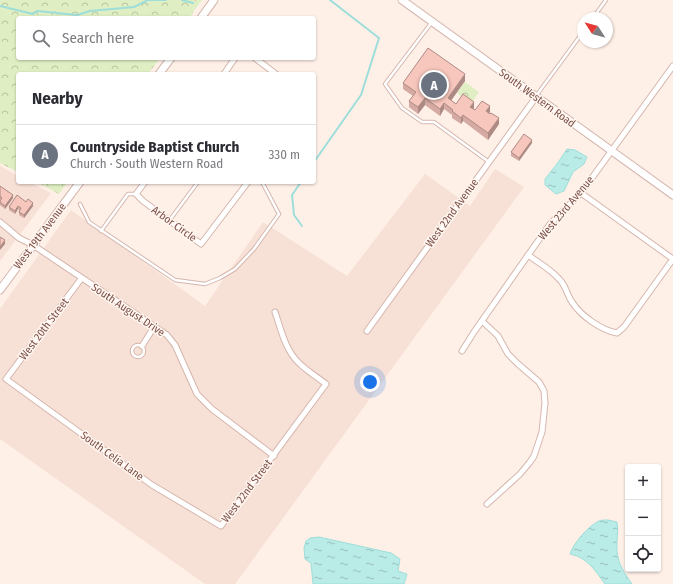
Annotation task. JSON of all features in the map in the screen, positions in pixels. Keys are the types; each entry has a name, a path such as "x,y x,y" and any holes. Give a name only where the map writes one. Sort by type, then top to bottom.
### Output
{"street":[{"path":"202,16 214,0"},
{"name":"South Western Road","path":"402,0 673,196"},
{"path":"160,72 170,60"},
{"path":"226,72 234,60"},
{"path":"258,60 273,72"},
{"name":"West 23rd Avenue","path":"462,351 550,224 581,193 673,66"},
{"name":"West 22nd Avenue","path":"367,331 536,97"},
{"name":"West 19th Avenue","path":"0,290 79,184"},
{"path":"136,194 144,184"},
{"name":"Arbor Circle","path":"136,194 143,201 201,244 246,184"},
{"path":"528,255 561,281 571,301 580,311 599,326 610,332 618,333 624,327 673,259 581,193"},
{"name":"South August Drive","path":"0,222 19,238 167,335 175,344 197,394 212,409 274,456"},
{"name":"West 20th Street","path":"6,379 81,279"},
{"path":"274,456 326,384 299,364 292,355 275,312"},
{"path":"482,321 498,336 503,346 513,359 539,382 544,391 545,403 542,432 534,456 520,474 487,504"},
{"path":"142,346 154,327"},
{"name":"South Celia Lane","path":"6,379 152,485 221,526"},
{"name":"West 22nd Street","path":"221,526 274,456"}],"lane":[{"path":"597,12 606,0"},
{"path":"432,22 385,84 402,108 422,122 434,122 489,162"},
{"path":"536,97 577,40"},
{"path":"169,221 197,184"},
{"path":"80,204 89,222 174,280 205,284 220,278 235,269 254,249 279,214 263,184"},
{"path":"101,231 128,194 136,194"},
{"path":"134,346 142,346 145,351 144,355 139,358 134,356 132,353 134,346"}],"shaded area":[{"path":"0,166 16,175 16,184 33,184 51,193 0,261"},
{"path":"495,169 524,187 235,584 205,584 0,439 0,309 71,210 205,306 263,222 347,276 425,174 470,206"}],"green space":[{"path":"0,0 202,0 190,16 16,16 16,60 158,60 150,72 16,72 16,171 0,163"},
{"path":"465,82 479,92 471,104 457,93"},
{"path":"41,184 66,184 59,194"}],"water":[{"path":"567,149 575,150 587,157 584,164 573,172 564,191 556,194 545,185 545,179"},
{"path":"608,520 617,522 618,556 622,569 632,584 605,584 586,561 570,554 578,540 590,527 600,521"},
{"path":"319,537 391,553 400,559 398,571 407,574 404,584 313,584 311,563 305,559 304,548 306,541 310,538"}],"building":[{"path":"428,48 465,74 448,98 456,104 463,94 474,102 470,107 475,110 482,101 490,106 486,111 499,118 488,133 463,115 461,118 444,103 440,109 425,98 418,107 409,101 416,92 403,83"},
{"path":"524,134 532,140 519,158 511,152"},
{"path":"0,186 13,195 5,206 0,202 2,198 0,196"},
{"path":"17,195 26,202 28,199 33,203 24,215 19,212 21,208 18,206 15,211 9,207"},
{"path":"0,237 5,240 0,247"}],"waterway":[{"path":"0,6 33,14 37,11 77,15 90,11 134,7 148,0 166,0"},
{"path":"182,0 193,3"},
{"path":"316,159 361,95 379,38 330,0"},
{"path":"300,184 292,195 294,215 302,226"}],"place":[{"name":"Countryside Baptist Church","path":"434,85"}]}
